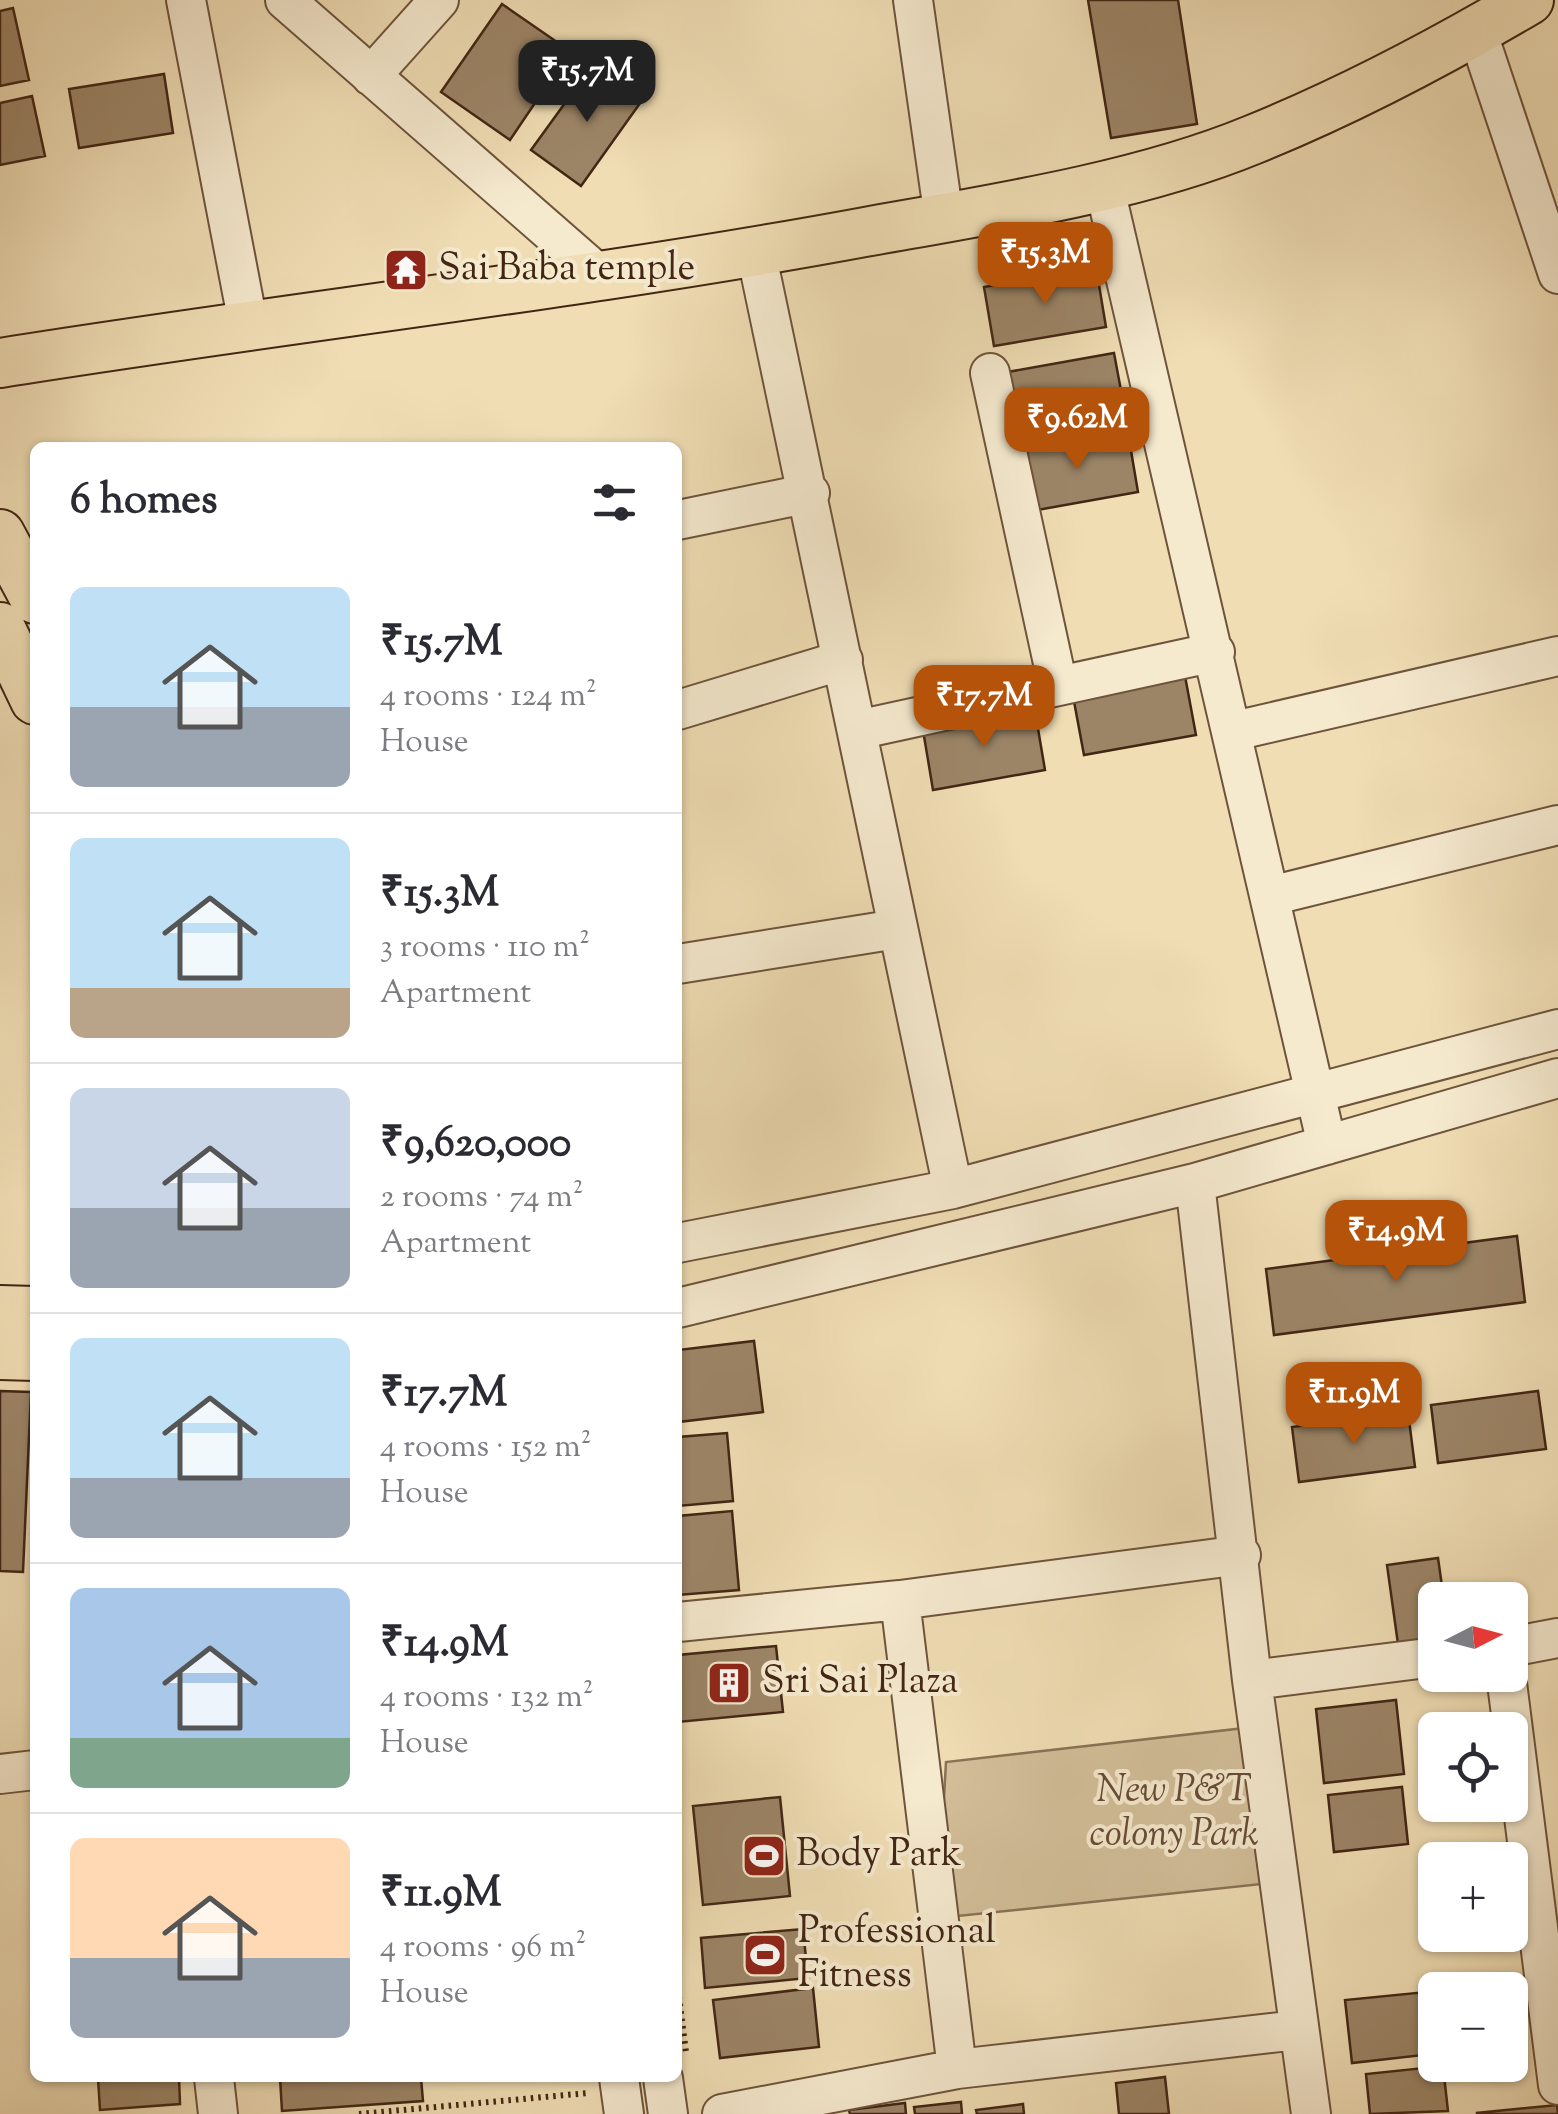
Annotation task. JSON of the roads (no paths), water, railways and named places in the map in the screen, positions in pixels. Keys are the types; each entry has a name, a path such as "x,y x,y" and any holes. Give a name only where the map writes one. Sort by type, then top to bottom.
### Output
{"main road":[{"path":"0,363 248,323 602,278 944,218 1104,185 1250,141 1477,31 1528,0"},
{"path":"0,534 30,589"},
{"path":"0,627 30,690"},
{"path":"0,1310 30,1311"},
{"path":"0,1354 30,1356"}],"street":[{"path":"186,0 248,323"},
{"path":"285,0 602,278"},
{"path":"371,76 439,0"},
{"path":"913,0 944,218"},
{"path":"1477,31 1558,274"},
{"path":"1104,185 1234,731 1327,1145"},
{"path":"756,252 810,493 953,1189"},
{"path":"990,373 1058,686"},
{"path":"682,519 810,493"},
{"path":"858,730 1215,652"},
{"path":"1234,731 1558,656"},
{"path":"682,709 844,660"},
{"path":"1270,896 1558,826"},
{"path":"682,963 897,929"},
{"path":"682,1241 953,1189 1558,1029"},
{"path":"682,1307 1195,1183 1558,1078"},
{"path":"1195,1183 1241,1555 1252,1680 1311,2114"},
{"path":"682,1622 900,1600 1241,1555"},
{"path":"900,1600 957,2069"},
{"path":"1528,1644 1558,1638"},
{"path":"1252,1680 1418,1659"},
{"path":"1509,1692 1547,1888 1558,2085"},
{"path":"0,1774 30,1771"},
{"path":"722,2114 957,2069 1298,2030"},
{"path":"214,2082 218,2114"},
{"path":"620,2082 624,2114"},
{"path":"664,2082 668,2114"}],"place":[{"name":"Sai Baba temple","path":"406,270"},
{"name":"Sri Sai Plaza","path":"729,1683"},
{"name":"Body Park","path":"764,1856"},
{"name":"Professional Fitness","path":"765,1955"}],"park label":[{"name":"New P&T colony Park","path":"1174,1814"}]}
